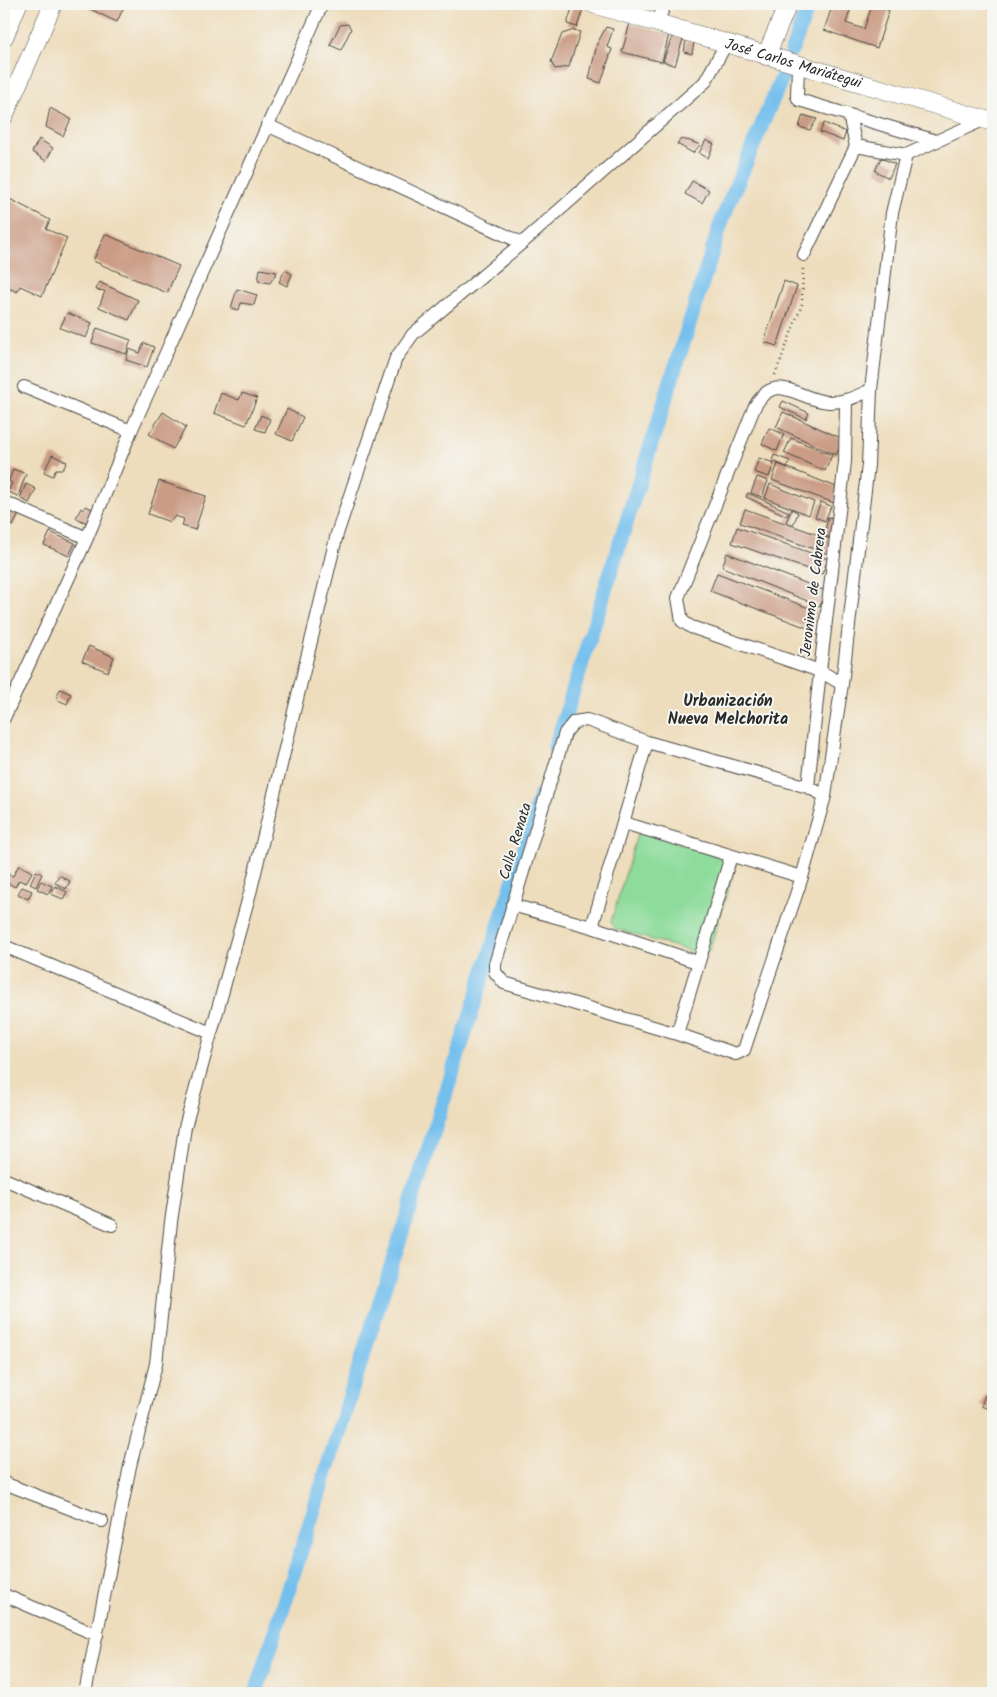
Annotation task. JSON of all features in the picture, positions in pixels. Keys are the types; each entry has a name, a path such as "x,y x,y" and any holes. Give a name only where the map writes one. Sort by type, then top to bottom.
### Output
{"main road":[{"path":"4,37 18,4"},
{"path":"4,116 52,4"},
{"name":"José Carlos Mariátegui","path":"593,4 988,121"},
{"path":"766,56 788,4"}],"street":[{"path":"4,718 87,538 131,431 322,4"},
{"path":"657,23 665,4"},
{"path":"85,1693 130,1466 156,1364 172,1222 186,1127 252,883 337,534 396,358 413,334 522,243 705,82 726,44"},
{"path":"798,66 797,96 799,100 933,140"},
{"path":"804,255 856,146 850,115"},
{"path":"856,146 906,155 933,140 988,121"},
{"path":"268,124 522,243"},
{"path":"731,856 697,962 677,1034 736,1054 744,1050 802,877 825,796 842,684 868,465 870,390 892,213 906,155"},
{"path":"24,387 131,431"},
{"path":"842,684 820,671 691,627 682,621 678,598 754,408 764,393 771,388 795,391 828,402 846,401 870,390"},
{"name":"Jeronimo de Cabrera","path":"808,787 845,462 846,401"},
{"path":"4,502 87,538"},
{"name":"Calle Renata","path":"647,742 587,720 574,722 565,732 512,905 494,972 504,983 677,1034"},
{"path":"592,927 647,742 808,787 825,796"},
{"path":"624,823 802,877"},
{"path":"512,905 592,927 697,962"},
{"path":"4,946 211,1033"},
{"path":"4,1179 112,1225"},
{"path":"4,1483 102,1521"},
{"path":"4,1595 96,1635"}],"path":[{"path":"771,388 802,304 804,255"}],"green space":[{"path":"642,830 736,863 709,952 703,955 615,929 611,922 637,835"}],"building":[{"path":"90,4 125,4 117,22 88,8"},
{"path":"833,4 852,4 846,23 864,29 872,5 889,10 877,48 824,30"},
{"path":"573,5 583,9 577,27 567,24"},
{"path":"630,23 669,34 662,62 622,52"},
{"path":"348,24 351,29 341,50 330,45 340,25"},
{"path":"606,27 613,29 607,47 612,49 601,83 589,79 597,44"},
{"path":"574,30 580,32 569,67 555,69 551,62 562,34"},
{"path":"673,35 683,39 675,66 663,61"},
{"path":"686,40 694,42 692,54 684,52"},
{"path":"50,108 71,119 63,136 46,127"},
{"path":"803,115 817,119 810,130 799,127"},
{"path":"824,123 846,132 843,141 820,132"},
{"path":"39,139 53,148 46,161 32,152"},
{"path":"681,139 700,145 693,153 677,144"},
{"path":"706,140 714,144 708,158 699,153"},
{"path":"881,158 895,164 889,178 875,171"},
{"path":"692,181 709,190 702,203 685,194"},
{"path":"4,196 50,220 46,229 67,238 42,296 20,286 17,292 4,286"},
{"path":"105,234 179,266 167,293 93,261"},
{"path":"260,269 277,272 270,283 258,281"},
{"path":"285,270 292,274 287,286 279,282"},
{"path":"784,281 797,286 777,346 764,342"},
{"path":"99,282 138,300 129,320 99,307 105,291 96,290"},
{"path":"237,289 257,295 254,305 241,303 239,310 231,308"},
{"path":"67,313 92,323 86,338 60,328"},
{"path":"97,328 131,340 126,354 92,343"},
{"path":"144,343 154,347 147,367 126,360 129,349 140,353"},
{"path":"221,393 239,400 242,393 257,398 246,425 214,413"},
{"path":"783,401 809,413 806,419 780,407"},
{"path":"287,409 303,417 292,441 276,434"},
{"path":"163,412 186,427 173,449 149,434"},
{"path":"783,412 843,439 836,455 776,427"},
{"path":"261,415 270,419 265,432 255,429"},
{"path":"769,428 784,434 777,451 762,444"},
{"path":"791,438 832,455 825,471 784,453"},
{"path":"52,455 67,462 63,469 56,469 53,476 44,472"},
{"path":"774,455 790,461 787,467 772,461"},
{"path":"759,458 774,463 769,477 754,472"},
{"path":"778,464 839,488 834,503 772,480"},
{"path":"13,469 26,474 18,496 8,492 12,483 9,481"},
{"path":"757,477 768,481 762,497 751,493"},
{"path":"159,481 206,496 195,530 182,526 184,519 175,516 170,522 148,514"},
{"path":"26,484 36,489 29,503 20,498"},
{"path":"770,484 814,502 809,515 765,498"},
{"path":"748,493 789,512 787,516 746,497"},
{"path":"821,502 831,506 825,521 815,517"},
{"path":"86,506 94,510 87,523 76,518 81,508 84,510"},
{"path":"4,507 19,514 13,526 4,522"},
{"path":"745,509 833,540 828,554 740,523"},
{"path":"792,509 798,513 793,525 786,522"},
{"path":"828,517 838,519 833,538 824,536"},
{"path":"737,527 828,559 822,574 732,543"},
{"path":"50,532 75,543 69,556 44,545"},
{"path":"727,553 826,591 820,606 722,567"},
{"path":"717,573 817,611 810,629 710,591"},
{"path":"89,646 114,657 108,672 82,661"},
{"path":"60,689 71,694 67,704 56,699"},
{"path":"19,865 32,872 26,883 19,880 15,887 4,881 4,873 13,876"},
{"path":"36,871 42,874 36,887 30,884"},
{"path":"59,875 70,881 66,889 55,883"},
{"path":"41,881 52,886 48,894 37,889"},
{"path":"55,886 67,892 63,899 51,894"},
{"path":"22,887 32,891 28,899 18,894"},
{"path":"985,1395 993,1398 993,1411 981,1406"}],"waterway":[{"path":"792,50 809,4"},
{"path":"555,748 723,217 783,75"},
{"path":"256,1693 540,796"}],"district":[{"name":"Urbanización Nueva Melchorita","path":"728,709"}]}
